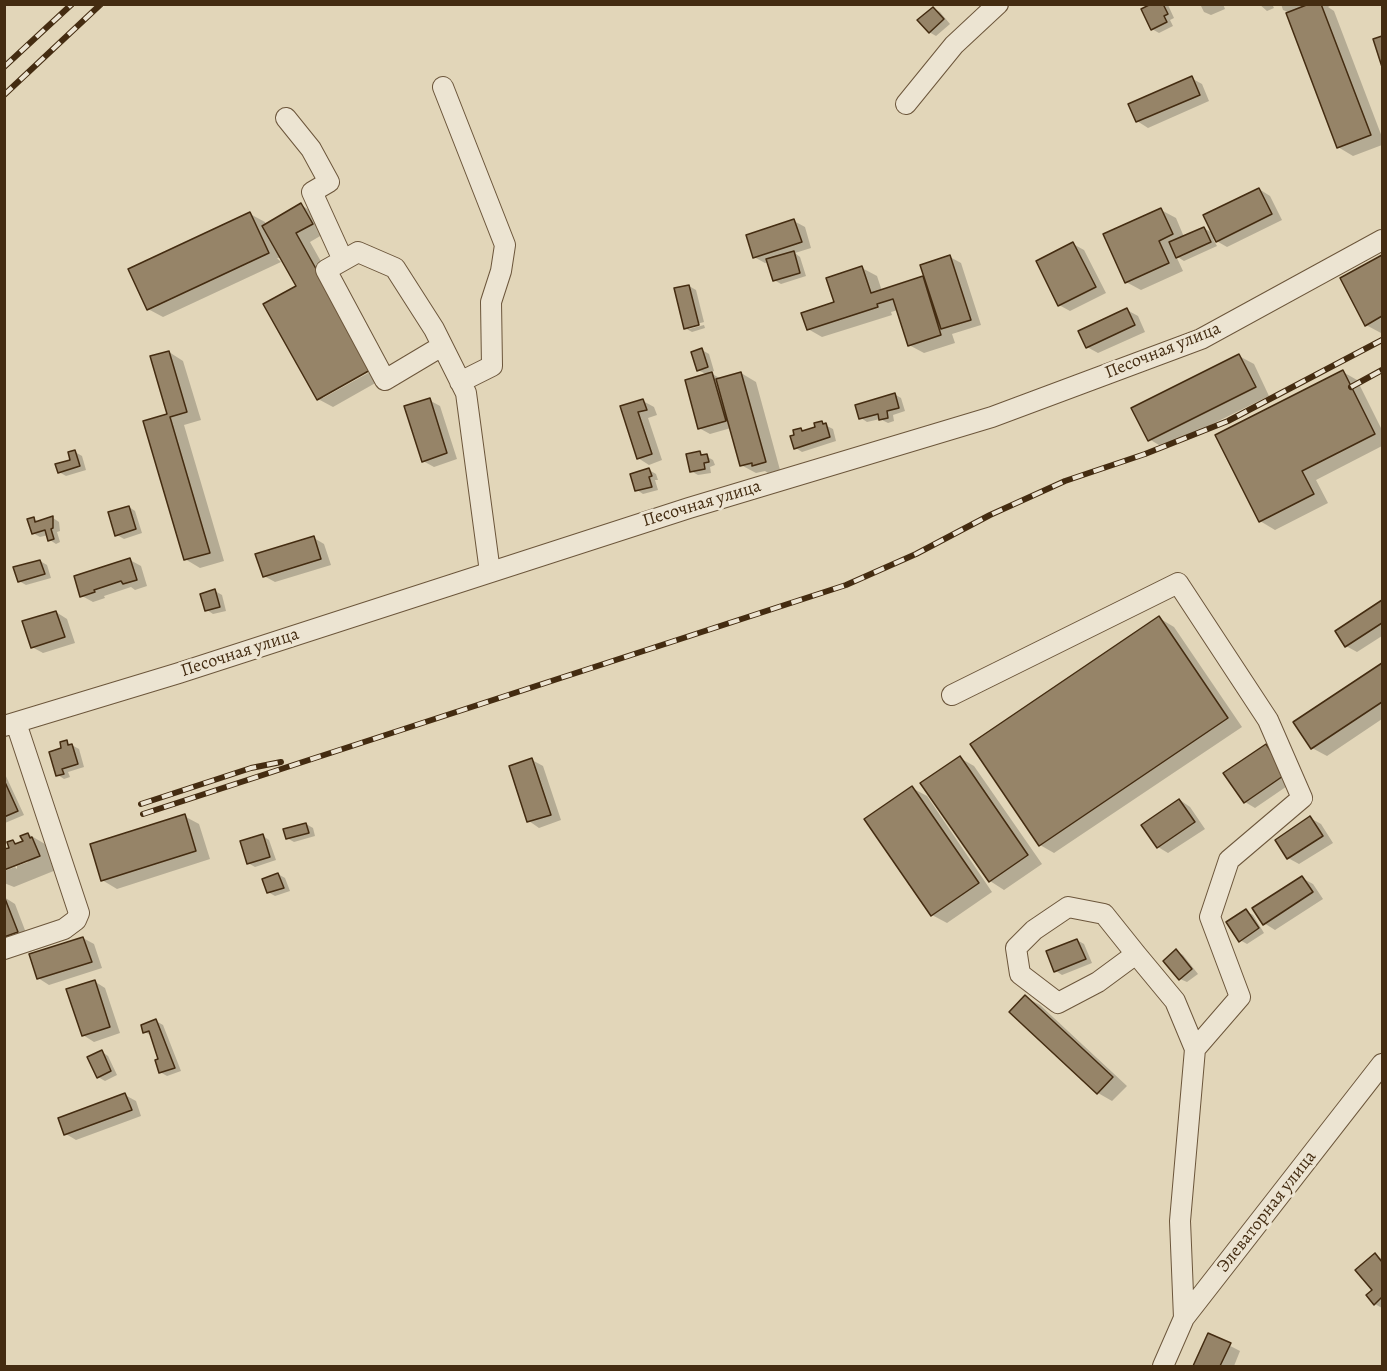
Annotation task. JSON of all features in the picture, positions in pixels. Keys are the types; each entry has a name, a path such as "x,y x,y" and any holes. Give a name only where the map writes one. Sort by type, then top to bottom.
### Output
{"street":[{"path":"906,104 954,45 998,4"},
{"path":"443,87 506,245 491,302 492,366 460,382"},
{"path":"286,118 311,149 329,182 312,192 343,260"},
{"name":"Песочная улица","path":"10,725 179,673 689,507 1003,413 1201,339 1383,240"},
{"path":"442,346 385,380 326,270 357,252 395,268 434,329 466,393 490,572"},
{"path":"952,695 1178,583 1268,720 1302,798 1228,860 1210,917 1240,997 1195,1049"},
{"path":"4,949 64,929 76,920 79,914 10,725"},
{"path":"1136,954 1098,982 1058,1003 1020,974 1016,948 1034,930 1068,907 1104,914 1175,1001 1195,1049 1180,1221 1184,1318"},
{"name":"Элеваторная улица","path":"1163,1366 1184,1318 1383,1064"}],"building":[{"path":"1151,4 1163,4 1168,14 1164,16 1167,22 1151,30 1141,9"},
{"path":"1309,4 1321,4 1371,135 1337,148 1286,13"},
{"path":"933,7 944,19 929,33 917,20"},
{"path":"1382,36 1382,67 1373,39"},
{"path":"1192,76 1200,95 1136,122 1128,104"},
{"path":"1259,188 1272,214 1216,242 1203,215"},
{"path":"301,203 313,224 296,233 372,369 317,400 263,304 296,286 262,226"},
{"path":"1161,208 1173,234 1159,241 1169,263 1125,283 1103,234"},
{"path":"250,212 269,253 147,310 128,269"},
{"path":"794,219 802,242 753,258 746,235"},
{"path":"1204,227 1211,242 1176,258 1169,242"},
{"path":"1073,242 1096,287 1058,306 1036,261"},
{"path":"794,251 800,273 773,281 766,259"},
{"path":"950,255 971,320 941,329 920,265"},
{"path":"1382,255 1382,316 1365,326 1340,278"},
{"path":"862,266 871,293 923,276 941,335 908,346 893,299 877,304 878,307 807,330 801,313 834,302 826,278"},
{"path":"689,285 699,325 684,329 674,288"},
{"path":"1127,308 1135,325 1086,348 1078,331"},
{"path":"702,348 708,367 697,371 691,352"},
{"path":"169,351 187,412 170,417 210,553 184,560 143,421 167,414 150,356"},
{"path":"1239,354 1256,387 1148,441 1131,408"},
{"path":"1343,370 1375,434 1302,471 1314,494 1259,522 1215,435"},
{"path":"712,372 726,421 698,429 685,380"},
{"path":"741,372 766,462 752,466 752,463 740,466 716,379"},
{"path":"895,393 899,408 887,411 888,418 879,420 878,414 859,419 855,405"},
{"path":"430,398 447,453 422,462 404,406"},
{"path":"643,399 647,410 638,412 652,454 637,459 620,406"},
{"path":"822,421 823,424 826,423 830,437 794,449 790,436 794,435 793,430 801,428 802,431 815,427 814,423"},
{"path":"75,450 80,466 58,473 55,464 70,460 68,452"},
{"path":"700,451 701,455 707,454 709,462 704,463 705,469 690,472 686,454"},
{"path":"649,468 652,487 635,491 630,474"},
{"path":"129,506 136,529 115,536 108,512"},
{"path":"53,516 53,528 51,529 54,539 48,541 45,530 32,534 27,519 34,517 35,522"},
{"path":"314,536 321,559 263,577 255,554"},
{"path":"130,558 137,580 123,584 121,581 80,597 74,576"},
{"path":"40,560 45,574 18,582 13,567"},
{"path":"215,589 220,607 205,611 200,594"},
{"path":"1382,600 1382,623 1345,647 1335,631"},
{"path":"56,611 65,637 31,648 22,621"},
{"path":"1159,616 1228,718 1039,846 970,744"},
{"path":"1382,663 1382,702 1311,749 1293,722"},
{"path":"67,740 68,745 72,744 78,764 62,769 64,774 56,776 49,752 61,748 60,742"},
{"path":"1266,744 1286,774 1244,803 1223,773"},
{"path":"960,756 1028,855 989,882 920,783"},
{"path":"532,758 551,815 527,822 509,766"},
{"path":"4,780 18,811 4,817"},
{"path":"912,786 979,883 931,916 864,819"},
{"path":"1179,799 1195,822 1157,848 1141,825"},
{"path":"185,814 196,851 101,881 90,844"},
{"path":"1310,816 1323,836 1287,859 1275,840"},
{"path":"306,823 309,833 286,839 283,829"},
{"path":"28,833 40,856 4,870 4,849 9,848 7,842 13,840 15,844 23,841 20,836"},
{"path":"263,834 270,857 247,864 240,841"},
{"path":"278,873 284,888 267,893 262,879"},
{"path":"1302,876 1313,892 1263,925 1252,908"},
{"path":"4,896 18,932 4,937"},
{"path":"1246,909 1259,928 1239,942 1226,922"},
{"path":"83,937 92,962 37,979 29,954"},
{"path":"1077,939 1086,959 1054,972 1046,951"},
{"path":"1176,949 1192,969 1179,980 1163,961"},
{"path":"95,980 110,1027 82,1036 66,989"},
{"path":"1025,995 1113,1077 1097,1094 1009,1012"},
{"path":"156,1019 175,1068 159,1073 155,1060 158,1059 149,1031 143,1033 141,1025"},
{"path":"102,1050 111,1071 97,1078 87,1057"},
{"path":"125,1093 132,1110 64,1135 58,1118"},
{"path":"1375,1253 1382,1262 1382,1297 1374,1305 1366,1295 1372,1290 1355,1270"},
{"path":"1208,1333 1231,1343 1220,1366 1193,1366"}],"railway":[{"path":"4,67 72,4"},
{"path":"4,95 101,4"},
{"path":"143,814 846,585 916,554 990,515 1065,481 1145,454 1228,421 1382,340"},
{"path":"1351,387 1382,370"},
{"path":"141,804 251,768 281,762"}]}
